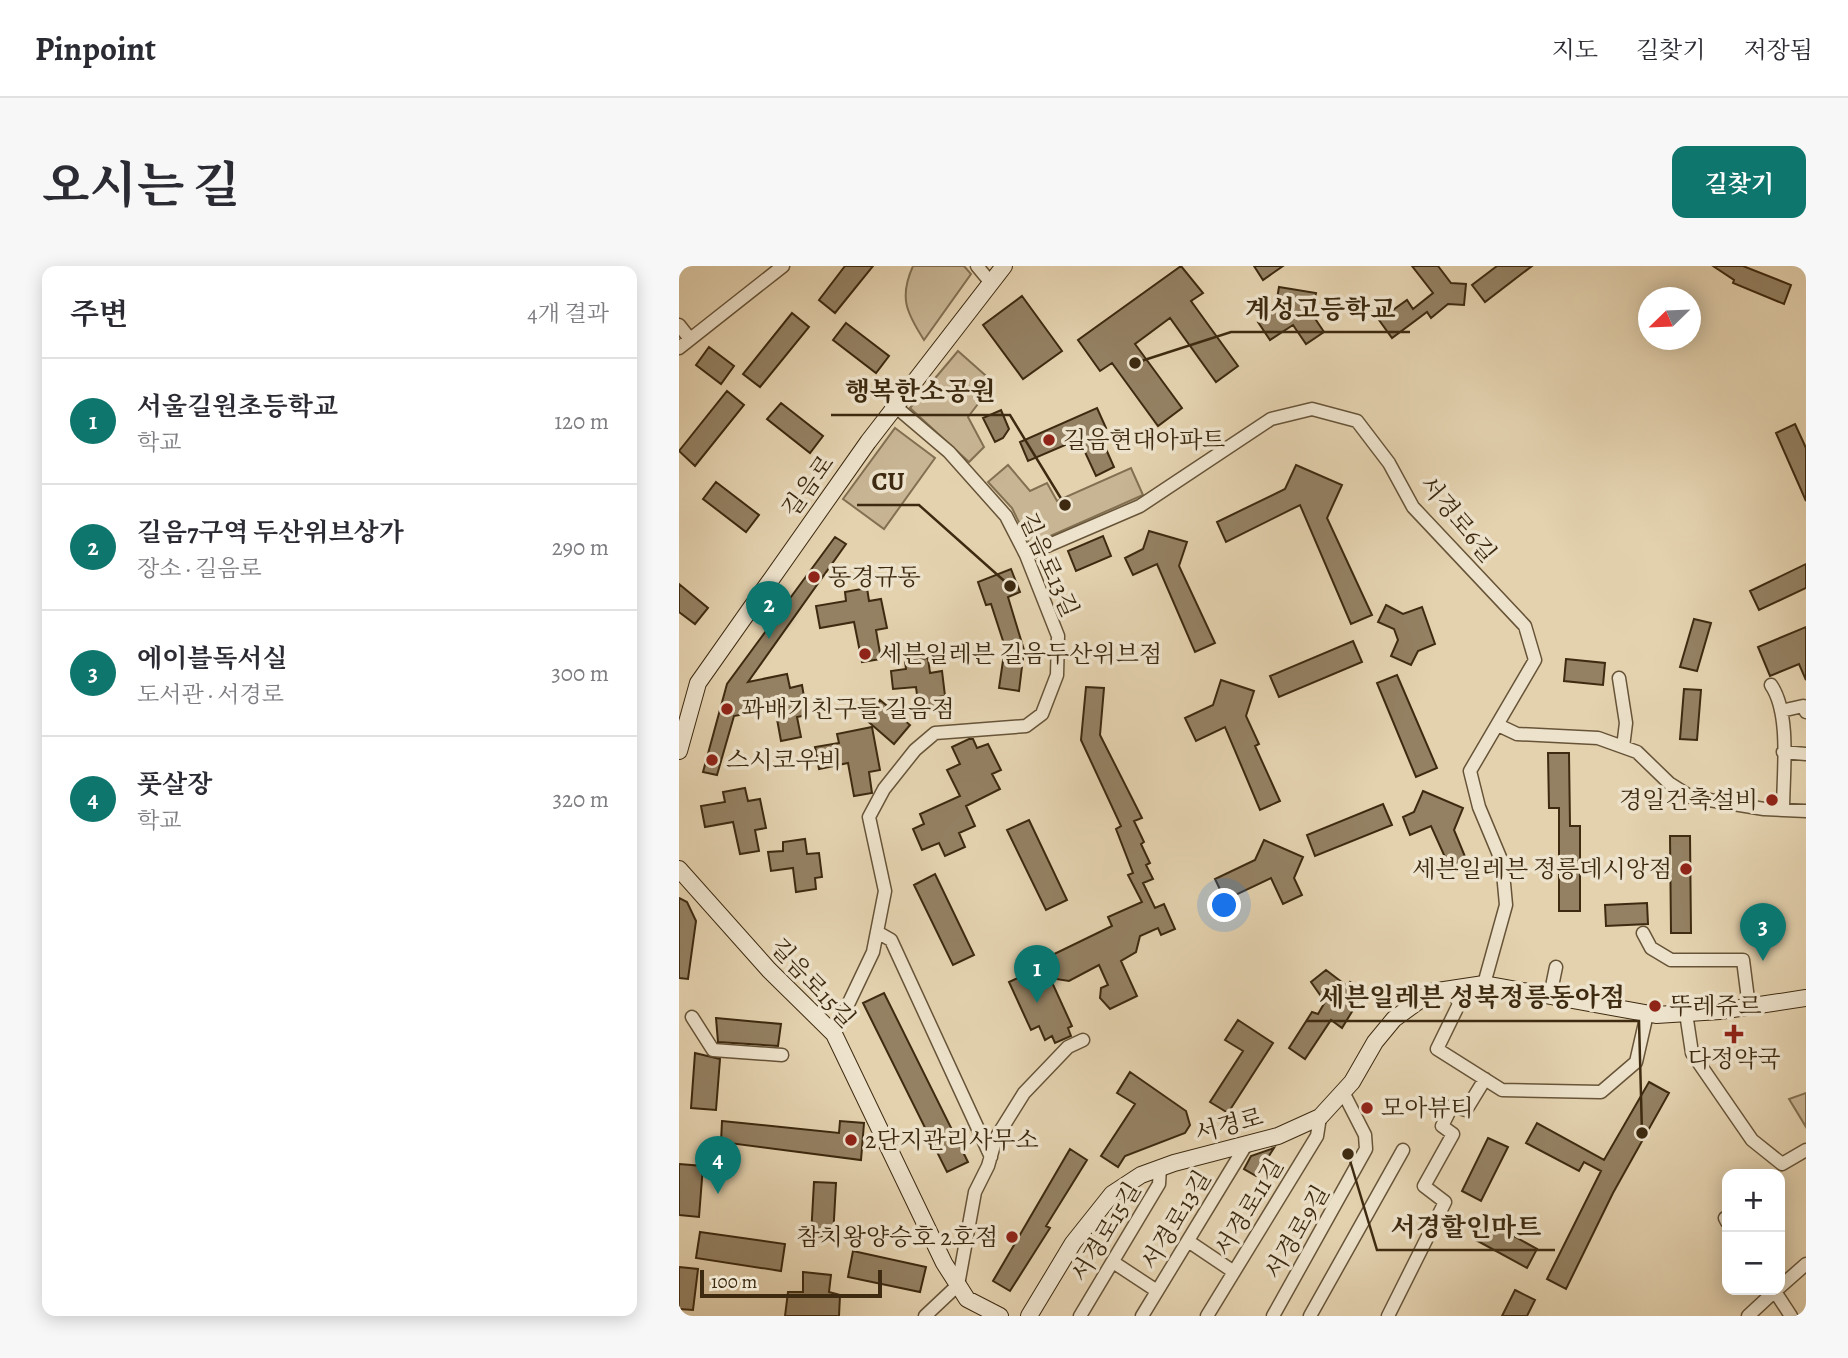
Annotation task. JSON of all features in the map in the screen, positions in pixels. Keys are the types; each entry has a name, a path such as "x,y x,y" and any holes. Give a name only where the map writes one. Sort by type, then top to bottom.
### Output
{"street":[{"path":"679,348 783,266"},
{"path":"977,266 991,284"},
{"name":"길음로","path":"679,751 698,682 759,593 1004,266"},
{"path":"679,325 690,340"},
{"name":"길음로13길","path":"834,1034 873,952 885,891 869,817 884,789 915,750 935,733 1026,726 1042,714 1057,675 1058,636 1026,555 1006,516 949,452 896,407"},
{"name":"서경로6길","path":"1026,555 1140,506 1271,418 1312,409 1357,421 1389,463 1413,507 1525,626 1535,660 1470,771 1479,807 1502,862 1506,905 1484,984"},
{"path":"1619,678 1626,723 1623,747"},
{"path":"1771,685 1779,696 1781,711 1783,810"},
{"path":"1781,711 1803,706 1806,712"},
{"path":"1498,725 1517,734 1598,738 1637,752 1669,783 1691,797 1806,811"},
{"path":"1783,752 1806,754"},
{"name":"길음로15길","path":"679,869 769,970 834,1034 958,1285 967,1299 1000,1316"},
{"path":"877,932 891,940 991,1157"},
{"path":"1643,933 1651,948 1671,960 1743,960 1749,1007"},
{"path":"1550,996 1556,967"},
{"name":"서경로","path":"1029,1316 1073,1243 1112,1194 1141,1175 1278,1136 1320,1117 1343,1092 1375,1042 1394,1019 1431,992 1484,984 1647,1014 1749,1007 1806,998"},
{"path":"1452,988 1459,1004 1437,1049 1502,1090 1601,1092 1636,1062 1647,1014"},
{"path":"1686,1013 1692,1053 1752,1140 1783,1164 1806,1150"},
{"path":"692,1017 713,1050 782,1055"},
{"path":"925,1316 958,1285 975,1192 991,1157 996,1138 1024,1093 1069,1047 1083,1040"},
{"path":"1388,1316 1445,1202 1424,1186 1453,1134 1442,1126 1452,1106 1467,1110 1485,1079"},
{"name":"서경로9길","path":"1273,1316 1366,1149 1364,1135 1343,1092"},
{"name":"서경로11길","path":"1207,1316 1317,1136 1320,1117"},
{"name":"서경로13길","path":"1142,1316 1246,1145"},
{"path":"1310,1316 1403,1150"},
{"name":"서경로15길","path":"1080,1316 1159,1184 1160,1168"},
{"path":"1188,1241 1234,1272"},
{"path":"1113,1262 1157,1291"},
{"path":"1785,1282 1806,1264"},
{"path":"1748,1316 1770,1295"},
{"path":"1779,1295 1791,1316"}],"shaded area":[{"path":"913,266 964,266 971,274 924,340 907,304 906,287"},
{"path":"958,351 994,383 968,417 984,447 969,462 910,408"},
{"path":"895,428 935,458 884,529 843,499"},
{"path":"1008,465 1030,491 1047,483 1057,501 1131,468 1143,495 1030,545 1012,508 988,482"},
{"path":"1806,1093 1806,1127 1789,1099"}],"building":[{"path":"845,266 873,266 835,313 819,300"},
{"path":"1181,266 1203,293 1191,301 1238,366 1216,382 1170,318 1135,344 1182,408 1158,426 1112,363 1100,371 1078,340"},
{"path":"1254,266 1283,266 1263,280"},
{"path":"1412,266 1438,266 1451,283 1466,284 1464,305 1448,304 1431,318 1427,312 1392,338 1379,320 1407,300 1413,309 1433,293"},
{"path":"1497,266 1532,266 1485,302 1472,285"},
{"path":"1713,266 1743,266 1791,285 1784,304 1733,283 1734,280"},
{"path":"1279,287 1316,293 1312,314 1324,332 1306,344 1293,325 1270,340 1258,322 1275,311"},
{"path":"1022,296 1062,351 1023,379 983,325"},
{"path":"792,313 809,327 760,387 743,374"},
{"path":"846,323 889,356 876,373 833,340"},
{"path":"709,347 734,366 721,384 696,365"},
{"path":"727,391 744,405 695,466 679,451"},
{"path":"781,403 823,436 810,453 767,419"},
{"name":"길음현대아파트","path":"1097,408 1106,428 1098,431 1114,467 1096,476 1079,439 1028,461 1020,442"},
{"path":"1001,410 1009,429 1003,438 995,442 983,418"},
{"path":"1795,424 1806,448 1806,501 1776,433"},
{"path":"1296,465 1342,485 1327,518 1372,615 1351,624 1300,505 1226,542 1217,522 1285,489"},
{"path":"716,482 759,515 746,532 703,499"},
{"path":"1149,531 1187,542 1179,566 1215,643 1195,652 1157,564 1133,575 1125,558 1143,549"},
{"path":"1103,536 1111,556 1076,571 1068,551"},
{"path":"835,537 846,544 748,682 787,674 790,688 802,685 807,715 797,717 801,737 781,741 775,708 734,716 717,775 703,772 727,684"},
{"path":"1806,564 1806,588 1759,610 1750,591"},
{"path":"1011,569 1020,592 1008,597 1024,650 1019,691 999,688 1005,647 991,604 986,605 978,582"},
{"path":"679,584 708,608 695,624 679,612"},
{"path":"867,588 869,601 881,599 887,628 876,630 881,659 862,662 854,622 820,628 816,606 846,601 845,592"},
{"path":"1386,605 1403,614 1422,607 1435,644 1418,651 1411,665 1391,656 1398,640 1394,629 1378,622"},
{"path":"1694,619 1711,623 1697,671 1680,667"},
{"path":"1806,627 1806,680 1799,664 1770,676 1758,647"},
{"path":"1353,641 1362,662 1279,697 1270,676"},
{"path":"928,658 930,673 942,671 945,696 938,697 939,708 919,710 916,687 893,689 891,671 906,669 905,661"},
{"path":"1566,659 1605,663 1603,685 1564,681"},
{"path":"1397,675 1437,768 1416,777 1377,683"},
{"path":"1221,680 1254,691 1246,716 1259,744 1255,746 1280,801 1260,810 1225,727 1196,741 1185,718 1213,705"},
{"path":"1086,687 1104,688 1100,735 1142,818 1134,821 1144,842 1141,844 1150,863 1146,865 1153,879 1143,883 1155,908 1164,904 1175,929 1161,935 1158,928 1140,936 1136,952 1121,961 1137,996 1110,1009 1100,998 1101,988 1108,985 1099,965 1069,981 1050,978 1072,1026 1068,1028 1071,1036 1055,1043 1052,1036 1045,1040 1039,1026 1031,1030 1009,982 1049,964 1046,958 1112,926 1108,917 1142,902 1128,875 1133,873 1116,829 1121,826 1081,740"},
{"path":"1684,689 1701,690 1697,740 1680,739"},
{"path":"880,700 910,725 894,744 864,718"},
{"path":"872,727 880,770 869,772 872,793 854,796 848,763 819,769 815,747 839,743 837,734"},
{"path":"973,739 977,748 988,744 1001,770 992,774 1000,789 966,806 975,826 959,833 965,847 945,856 939,843 922,850 913,829 924,824 920,814 960,796 947,770 960,764 952,747"},
{"path":"1548,753 1569,753 1570,826 1580,826 1580,911 1559,911 1559,808 1549,808"},
{"path":"745,788 748,801 760,799 766,828 755,830 759,851 740,854 733,822 705,827 701,806 725,802 723,792"},
{"path":"1423,791 1463,808 1454,830 1466,859 1449,866 1431,826 1410,835 1403,817 1414,812"},
{"path":"1383,804 1392,825 1315,856 1307,835"},
{"path":"1029,820 1067,900 1046,910 1007,830"},
{"path":"1670,836 1690,836 1691,933 1671,933"},
{"path":"805,839 807,854 819,853 822,877 815,878 816,889 796,892 793,868 771,871 768,852 783,851 783,842"},
{"path":"1264,840 1303,857 1294,878 1302,895 1283,904 1271,878 1225,900 1215,879 1255,860"},
{"path":"935,874 974,955 953,965 914,885"},
{"path":"679,898 687,902 696,921 688,979 679,978"},
{"path":"1647,903 1648,924 1606,926 1605,905"},
{"path":"1326,970 1347,986 1350,982 1364,992 1342,1028 1331,1020 1305,1059 1289,1048 1312,1012 1318,1014 1325,1002 1311,982"},
{"path":"884,993 968,1162 947,1172 863,1003"},
{"path":"716,1018 781,1024 778,1046 718,1042"},
{"path":"1238,1020 1273,1043 1228,1113 1210,1102 1243,1051 1225,1040"},
{"path":"695,1053 720,1059 716,1110 691,1108"},
{"path":"1130,1072 1186,1111 1190,1125 1185,1133 1125,1156 1118,1167 1101,1156 1135,1104 1117,1093"},
{"path":"1649,1082 1669,1093 1613,1193 1566,1289 1547,1279 1601,1171 1584,1162 1579,1171 1526,1143 1537,1123 1604,1160"},
{"path":"722,1121 839,1133 840,1121 864,1123 861,1160 721,1142"},
{"path":"1488,1138 1508,1147 1481,1201 1462,1191"},
{"path":"1274,1148 1256,1176 1244,1169 1251,1156"},
{"path":"1070,1149 1087,1160 1046,1226 1050,1228 1010,1291 993,1281"},
{"path":"679,1164 703,1166 699,1217 679,1215"},
{"path":"814,1182 836,1183 833,1237 811,1236"},
{"path":"1485,1220 1537,1249 1527,1268 1474,1239"},
{"path":"700,1232 785,1244 781,1271 696,1258"},
{"path":"853,1251 926,1267 920,1292 848,1277"},
{"path":"679,1267 698,1269 693,1310 679,1309"},
{"path":"803,1272 831,1275 829,1292 840,1295 839,1316 785,1316 788,1292 803,1292"},
{"path":"1515,1290 1535,1300 1527,1316 1502,1316"}],"place":[{"name":"계성고등학교","path":"1135,363"},
{"name":"길음현대아파트","path":"1049,440"},
{"name":"행복한소공원","path":"1065,505"},
{"name":"동경규동","path":"814,577"},
{"name":"CU","path":"1010,586"},
{"name":"길음7구역 두산위브상가","path":"769,639"},
{"name":"세븐일레븐 길음두산위브점","path":"865,654"},
{"name":"꽈배기친구들 길음점","path":"727,709"},
{"name":"스시코우비","path":"712,760"},
{"name":"경일건축설비","path":"1772,800"},
{"name":"세븐일레븐 정릉데시앙점","path":"1686,869"},
{"name":"에이블독서실","path":"1763,961"},
{"name":"서울길원초등학교","path":"1037,1003"},
{"name":"뚜레쥬르","path":"1655,1006"},
{"name":"다정약국","path":"1734,1034"},
{"name":"모아뷰티","path":"1367,1108"},
{"name":"세븐일레븐 성북정릉동아점","path":"1642,1133"},
{"name":"2단지관리사무소","path":"851,1140"},
{"name":"서경할인마트","path":"1348,1154"},
{"name":"풋살장","path":"718,1194"},
{"name":"참치왕양승호 2호점","path":"1012,1237"}]}
